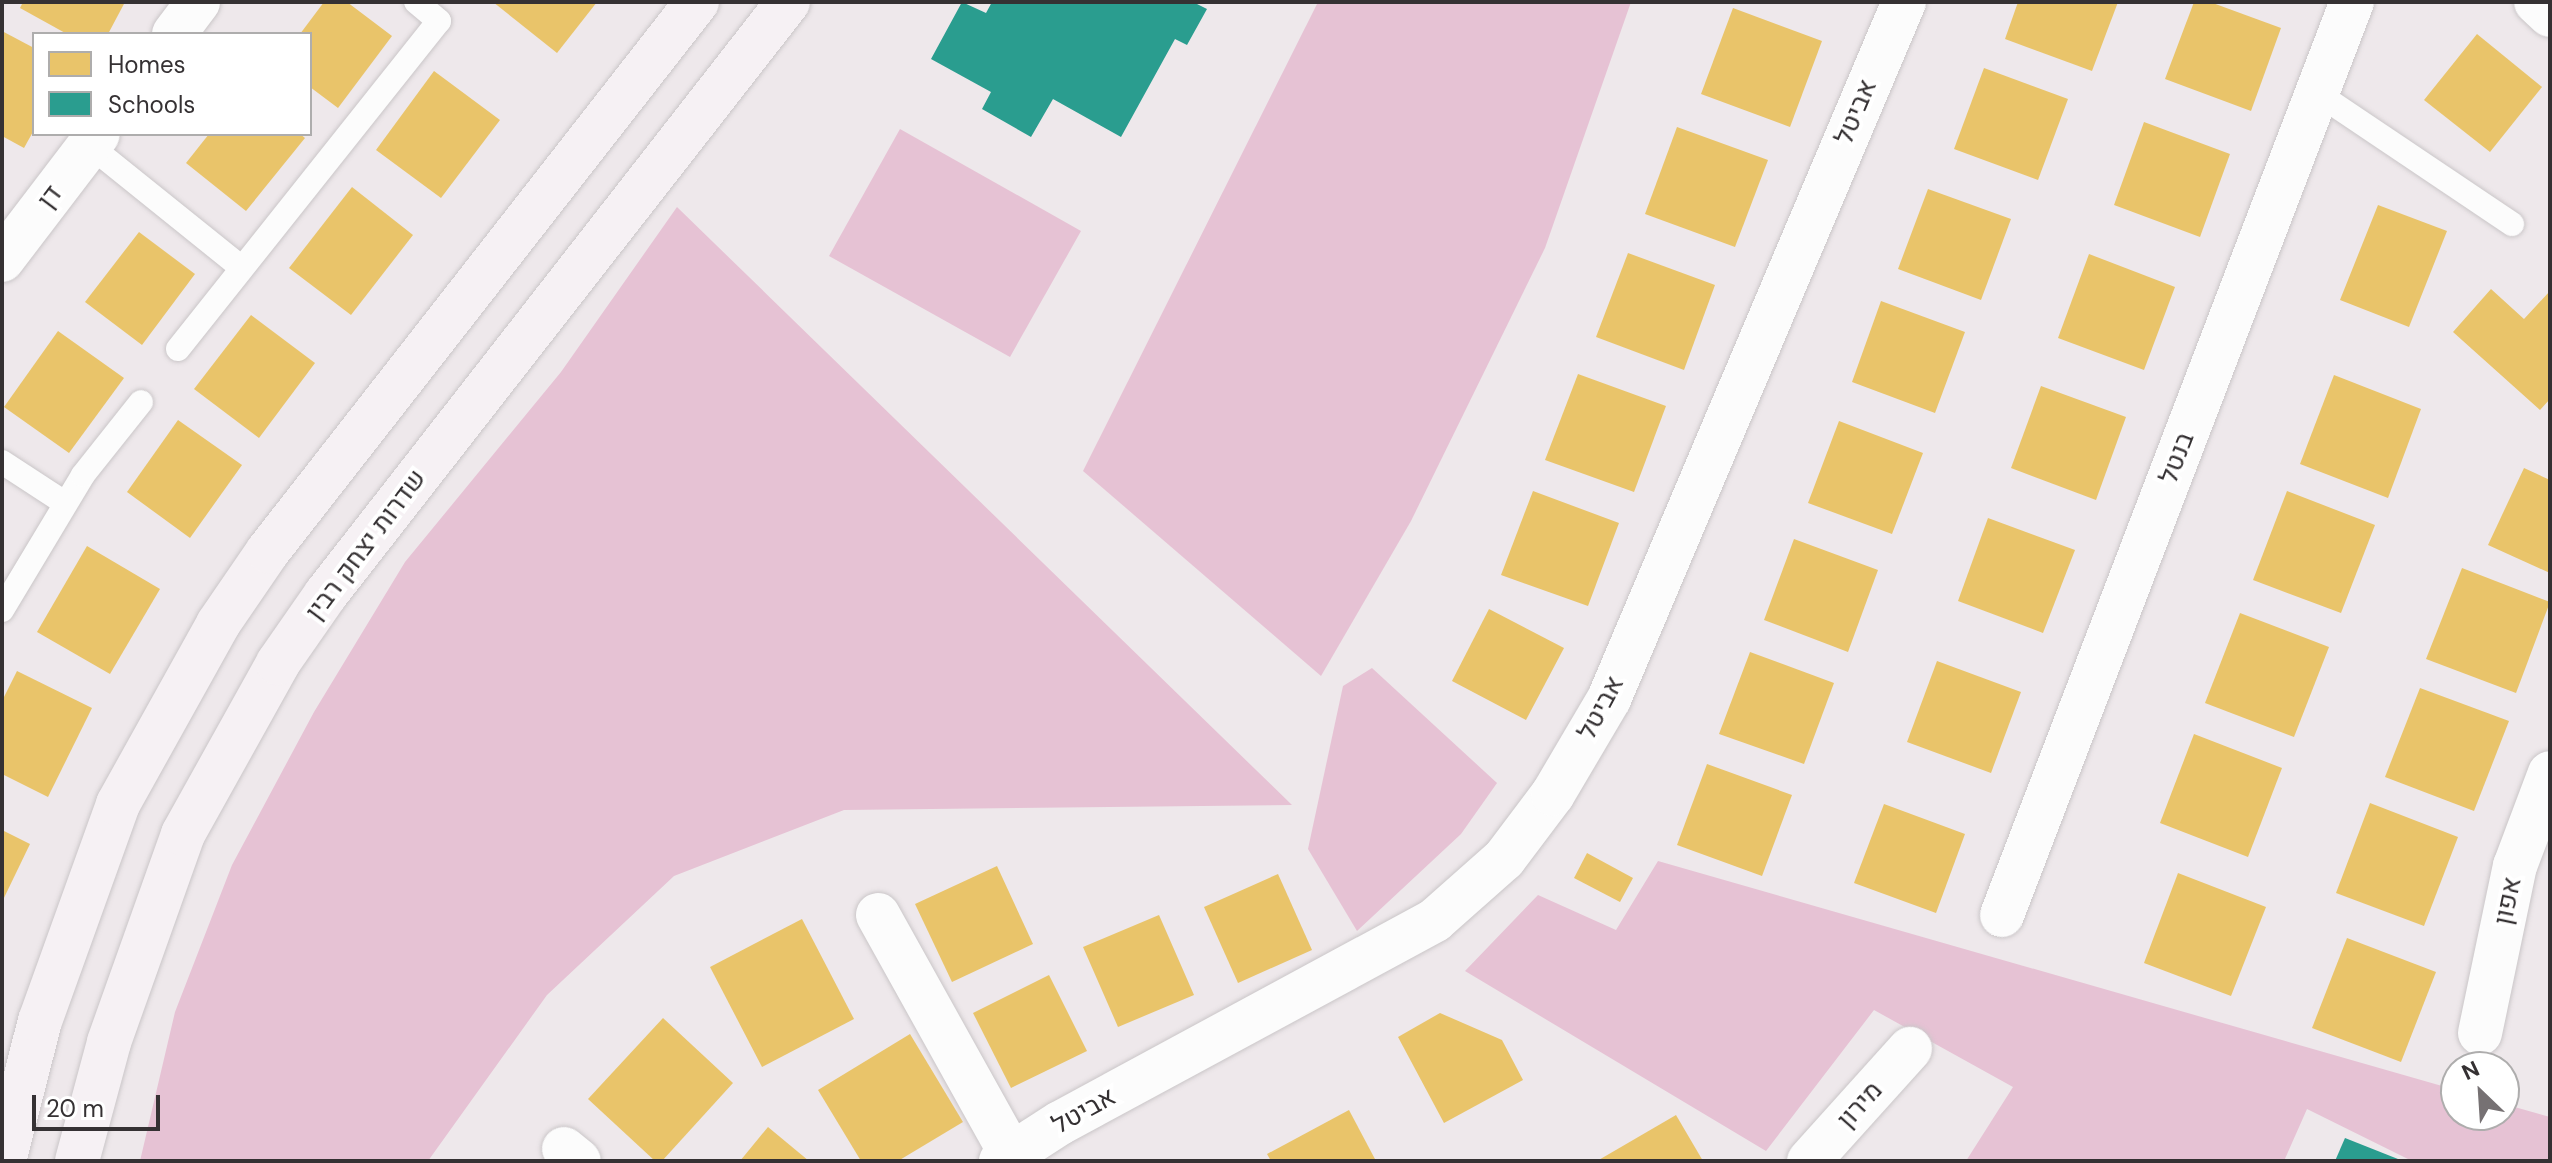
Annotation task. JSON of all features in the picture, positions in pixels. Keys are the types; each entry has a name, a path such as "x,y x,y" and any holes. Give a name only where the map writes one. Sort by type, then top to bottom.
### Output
{"main road":[{"path":"4,1161 40,1021 102,843 125,790 218,624 268,551 697,2"},
{"name":"שדרות יצחק רבין","path":"77,1161 122,1001 183,834 278,663 788,2"}],"street":[{"path":"176,32 198,2"},
{"name":"אביטל","path":"1006,1158 1423,927 1504,859 1553,794 1609,699 1904,2"},
{"name":"בנטל","path":"2002,915 2352,2"},
{"path":"2536,2 2550,15"},
{"name":"דן","path":"2,260 93,140"},
{"name":"אפון","path":"2480,1033 2515,866 2550,773"},
{"path":"878,915 1006,1158"},
{"name":"מירון","path":"1809,1161 1910,1049"}],"lane":[{"path":"178,349 439,21 416,2"},
{"path":"2317,93 2512,224"},
{"path":"93,140 242,268"},
{"path":"2,610 65,503 141,402"},
{"path":"2,462 65,503"}],"shaded area":[{"path":"1318,2 1631,2 1545,248 1411,521 1321,676 1083,471"},
{"path":"900,129 1081,231 1010,357 829,256"},
{"path":"677,207 1292,805 844,810 674,876 547,995 428,1161 140,1161 175,1012 232,865 314,712 405,562 561,372"},
{"path":"1372,668 1497,783 1461,834 1357,931 1308,849 1343,686"},
{"path":"1658,861 2440,1085 2440,1131 2520,1131 2520,1109 2550,1117 2550,1161 2412,1161 2307,1109 2284,1161 1966,1161 2013,1087 1874,1010 1766,1151 1465,971 1538,895 1616,930"}],"building: Homes":[{"path":"23,2 125,2 109,32 63,32 20,8"},
{"path":"324,2 347,2 392,36 338,108 312,88 312,32 302,32"},
{"path":"493,2 597,2 557,53"},
{"path":"2018,2 2118,2 2092,71 2005,39"},
{"path":"2194,2 2210,2 2281,28 2251,111 2165,79"},
{"path":"1733,8 1822,41 1790,127 1701,94"},
{"path":"2,31 32,47 32,134 24,148 2,136"},
{"path":"2477,34 2542,87 2490,152 2424,100"},
{"path":"1984,68 2068,99 2038,180 1954,149"},
{"path":"434,71 500,120 441,198 376,150"},
{"path":"2144,122 2230,154 2200,237 2114,205"},
{"path":"1677,127 1768,160 1735,247 1645,214"},
{"path":"207,136 305,138 246,211 186,163"},
{"path":"352,187 413,235 351,315 289,268"},
{"path":"1928,189 2011,219 1981,300 1898,269"},
{"path":"2378,205 2447,231 2409,327 2340,300"},
{"path":"139,232 195,274 142,345 85,302"},
{"path":"1628,253 1715,285 1684,370 1596,337"},
{"path":"2089,254 2175,287 2144,370 2058,338"},
{"path":"2491,289 2524,319 2550,291 2550,399 2540,410 2453,332"},
{"path":"1881,301 1965,332 1935,413 1852,382"},
{"path":"251,315 315,363 259,438 194,389"},
{"path":"58,331 124,378 69,453 4,407"},
{"path":"1578,374 1666,406 1634,492 1545,460"},
{"path":"2334,375 2421,409 2388,498 2300,464"},
{"path":"2041,386 2126,417 2096,500 2011,468"},
{"path":"178,420 242,465 190,538 127,492"},
{"path":"1839,421 1923,453 1892,534 1808,503"},
{"path":"2524,468 2550,480 2550,573 2488,545"},
{"path":"1533,491 1619,523 1588,606 1501,575"},
{"path":"2287,491 2375,525 2341,613 2253,580"},
{"path":"1988,518 2075,550 2043,633 1958,601"},
{"path":"1794,539 1878,570 1848,652 1764,620"},
{"path":"87,546 160,589 110,674 37,632"},
{"path":"2462,568 2550,602 2516,693 2426,659"},
{"path":"1489,609 1564,648 1526,720 1452,681"},
{"path":"2240,613 2329,647 2294,737 2205,703"},
{"path":"1750,652 1834,683 1804,764 1719,734"},
{"path":"1937,661 2021,692 1991,773 1907,742"},
{"path":"17,671 92,708 48,797 2,774 2,701"},
{"path":"2420,688 2509,721 2474,811 2385,777"},
{"path":"2194,734 2282,768 2248,857 2160,823"},
{"path":"1707,764 1792,795 1762,876 1677,845"},
{"path":"2370,803 2458,837 2424,926 2336,893"},
{"path":"1884,804 1965,834 1936,913 1854,883"},
{"path":"2,830 30,844 2,902"},
{"path":"1587,853 1633,878 1620,902 1574,878"},
{"path":"997,866 1033,944 952,982 915,904"},
{"path":"2178,873 2266,907 2231,996 2144,963"},
{"path":"1278,874 1312,950 1238,983 1204,907"},
{"path":"1159,915 1194,995 1118,1027 1083,947"},
{"path":"802,919 854,1019 762,1067 710,967"},
{"path":"2347,938 2436,972 2401,1062 2312,1028"},
{"path":"1049,975 1087,1051 1011,1088 973,1013"},
{"path":"1440,1013 1502,1040 1523,1080 1444,1123 1398,1037"},
{"path":"663,1018 733,1083 662,1161 655,1161 588,1099"},
{"path":"910,1034 963,1122 898,1161 861,1161 818,1090"},
{"path":"1349,1110 1376,1161 1271,1161 1267,1154"},
{"path":"1676,1115 1703,1161 1597,1161"},
{"path":"768,1127 809,1161 740,1161"}],"building: Schools":[{"path":"962,2 986,13 992,2 1193,2 1207,9 1187,45 1175,39 1121,137 1053,99 1031,137 982,109 991,92 931,59"},
{"path":"2345,1138 2403,1161 2335,1161"}]}
